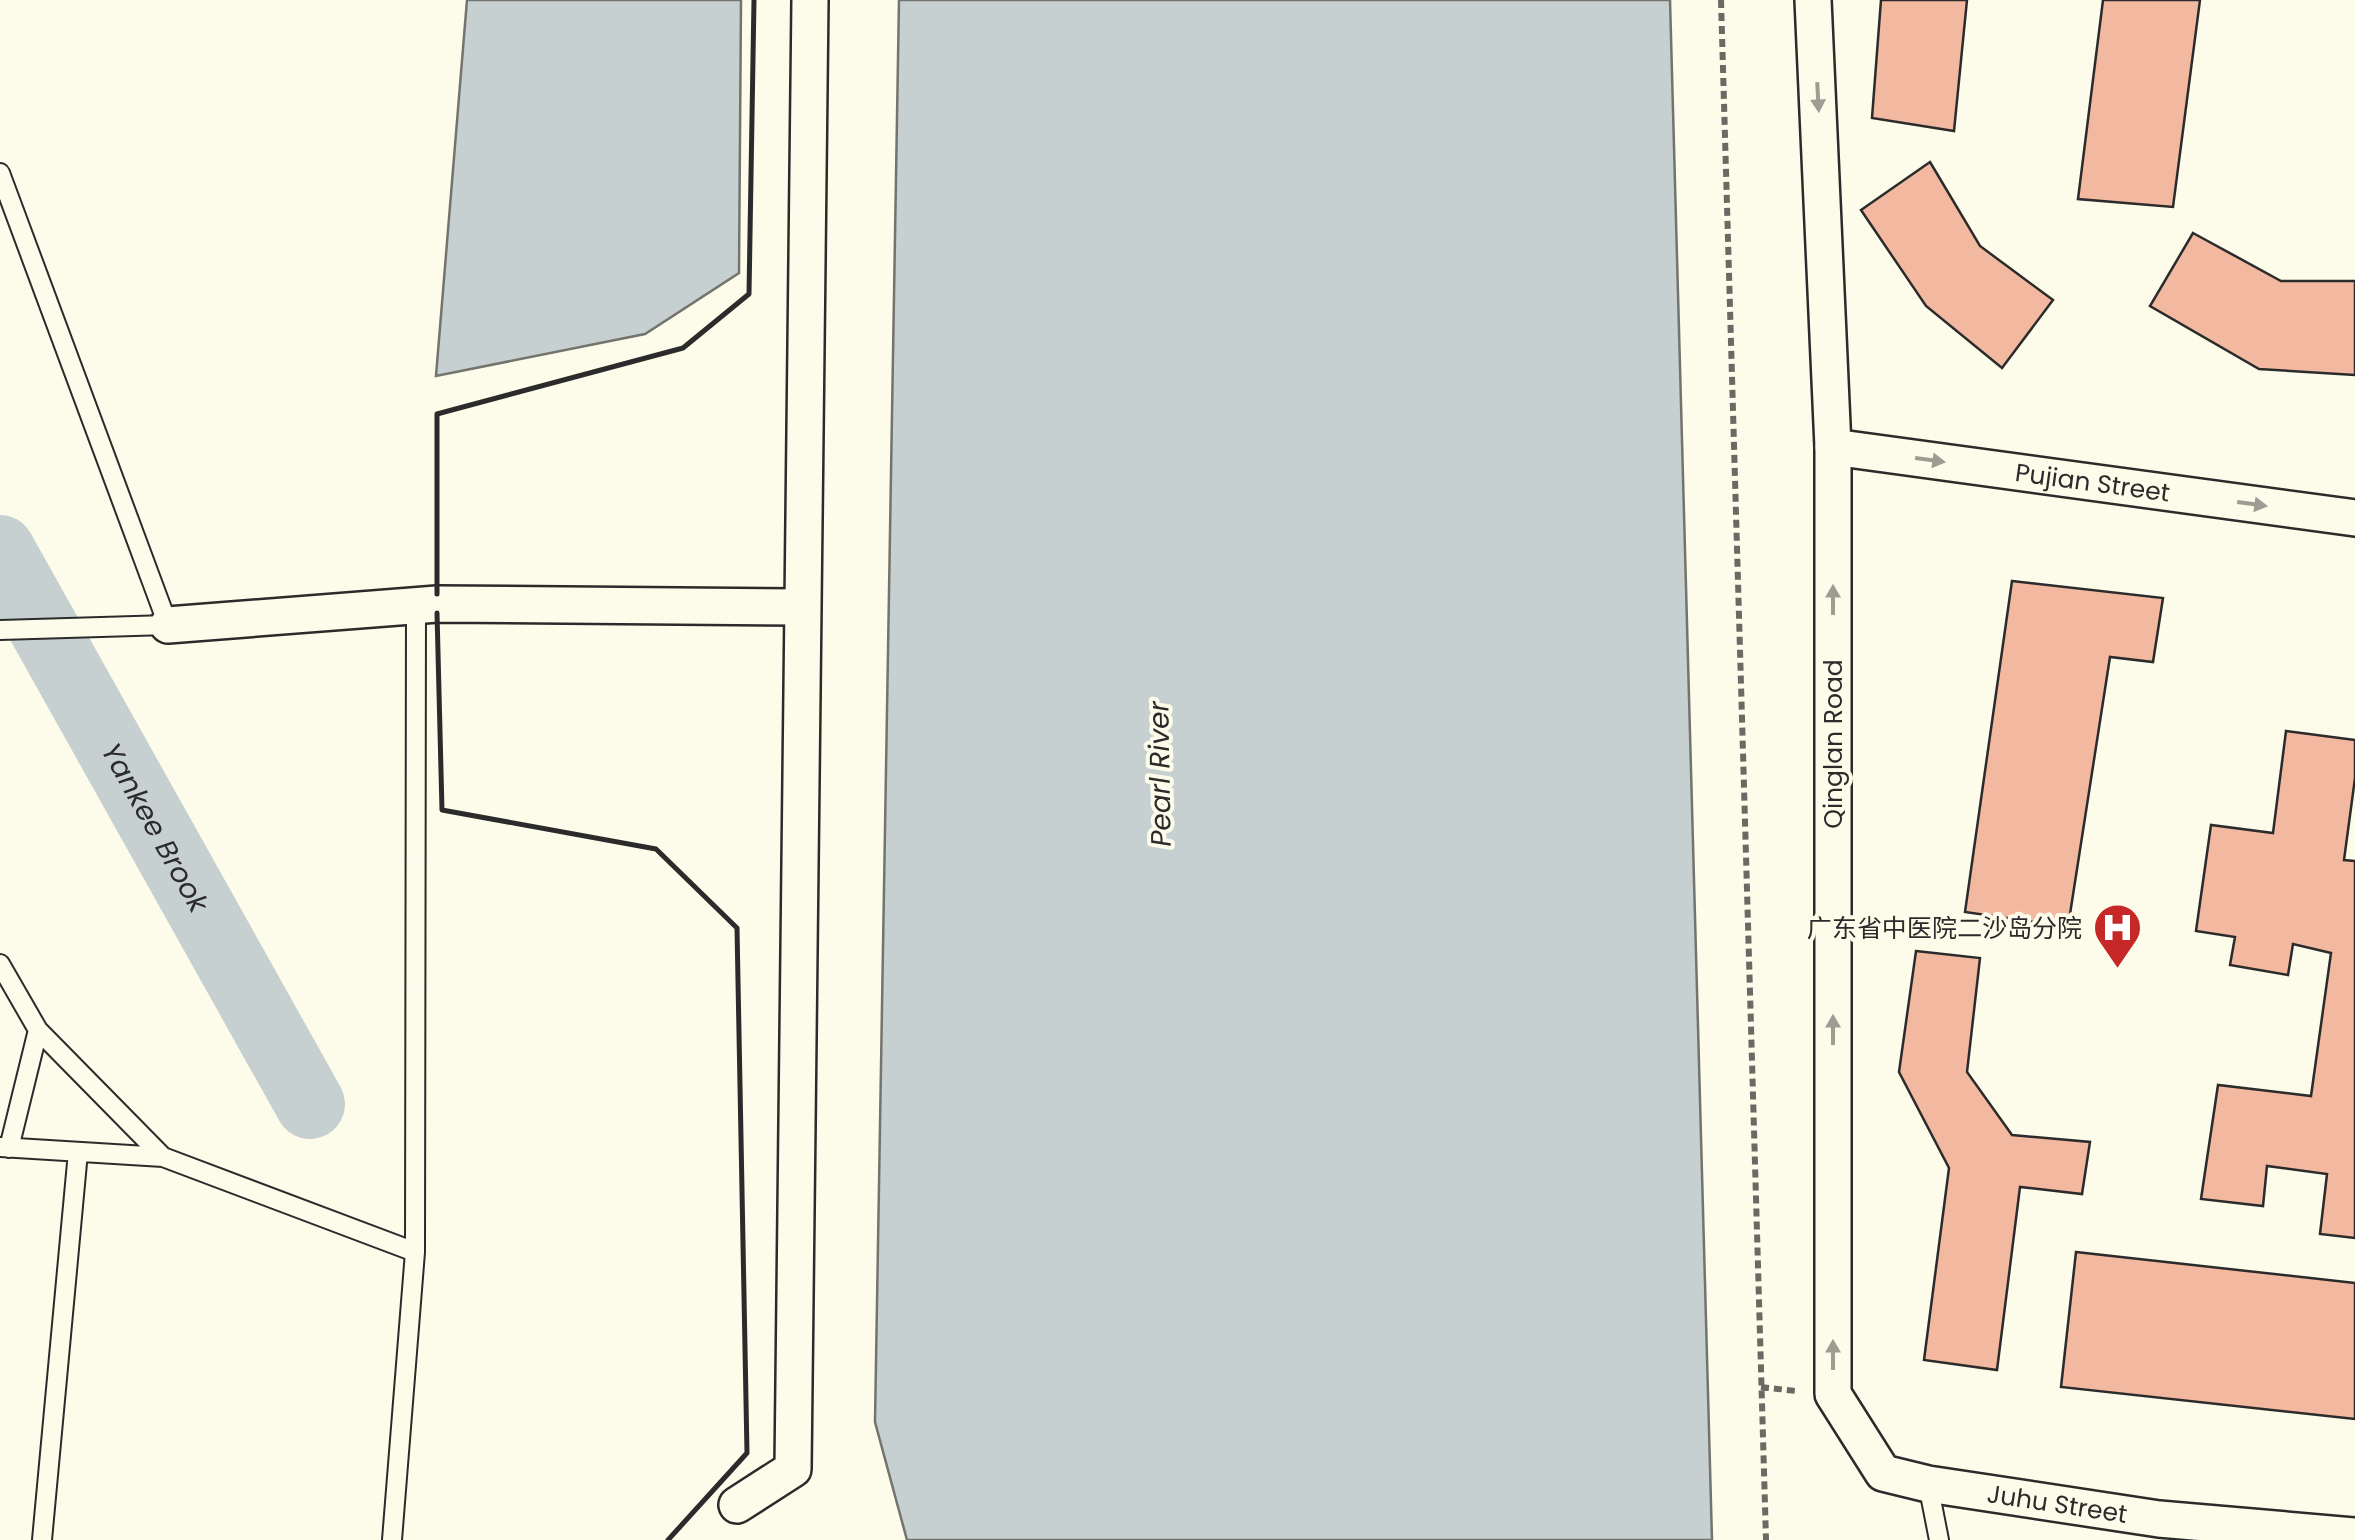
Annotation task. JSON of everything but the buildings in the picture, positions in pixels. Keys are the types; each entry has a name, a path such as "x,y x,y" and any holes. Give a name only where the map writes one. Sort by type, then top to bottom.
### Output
{"street":[{"path":"737,1505 793,1469 810,0"},
{"name":"Qinglan Road","path":"1813,0 1833,447 1832,1394 1882,1473"},
{"name":"Pujian Street","path":"1833,447 2355,518"},
{"path":"168,625 436,604 802,608"},
{"name":"Juhu Street","path":"1882,1473 1928,1484 2159,1519 2355,1536"}],"lane":[{"path":"0,174 168,625 0,630"},
{"path":"392,1540 415,1252 416,605"},
{"path":"0,964 38,1030 163,1158"},
{"path":"38,1030 5,1147 163,1158 415,1252"},
{"path":"42,1540 78,1152"},
{"path":"1928,1484 1938,1540"}],"path":[{"path":"1721,0 1766,1540"}],"water":[{"path":"467,0 741,0 739,273 645,334 436,376"},
{"name":"Pearl River","path":"899,0 1670,0 1712,1540 907,1540 875,1422"}],"waterway":[{"name":"Yankee Brook","path":"0,550 310,1104"}],"wall":[{"path":"437,594 437,414 683,348 749,294 754,0"},
{"path":"437,613 442,810 656,849 737,928 747,1453 668,1540"}],"place":[{"name":"广东省中医院二沙岛分院","path":"2117,970"}]}
